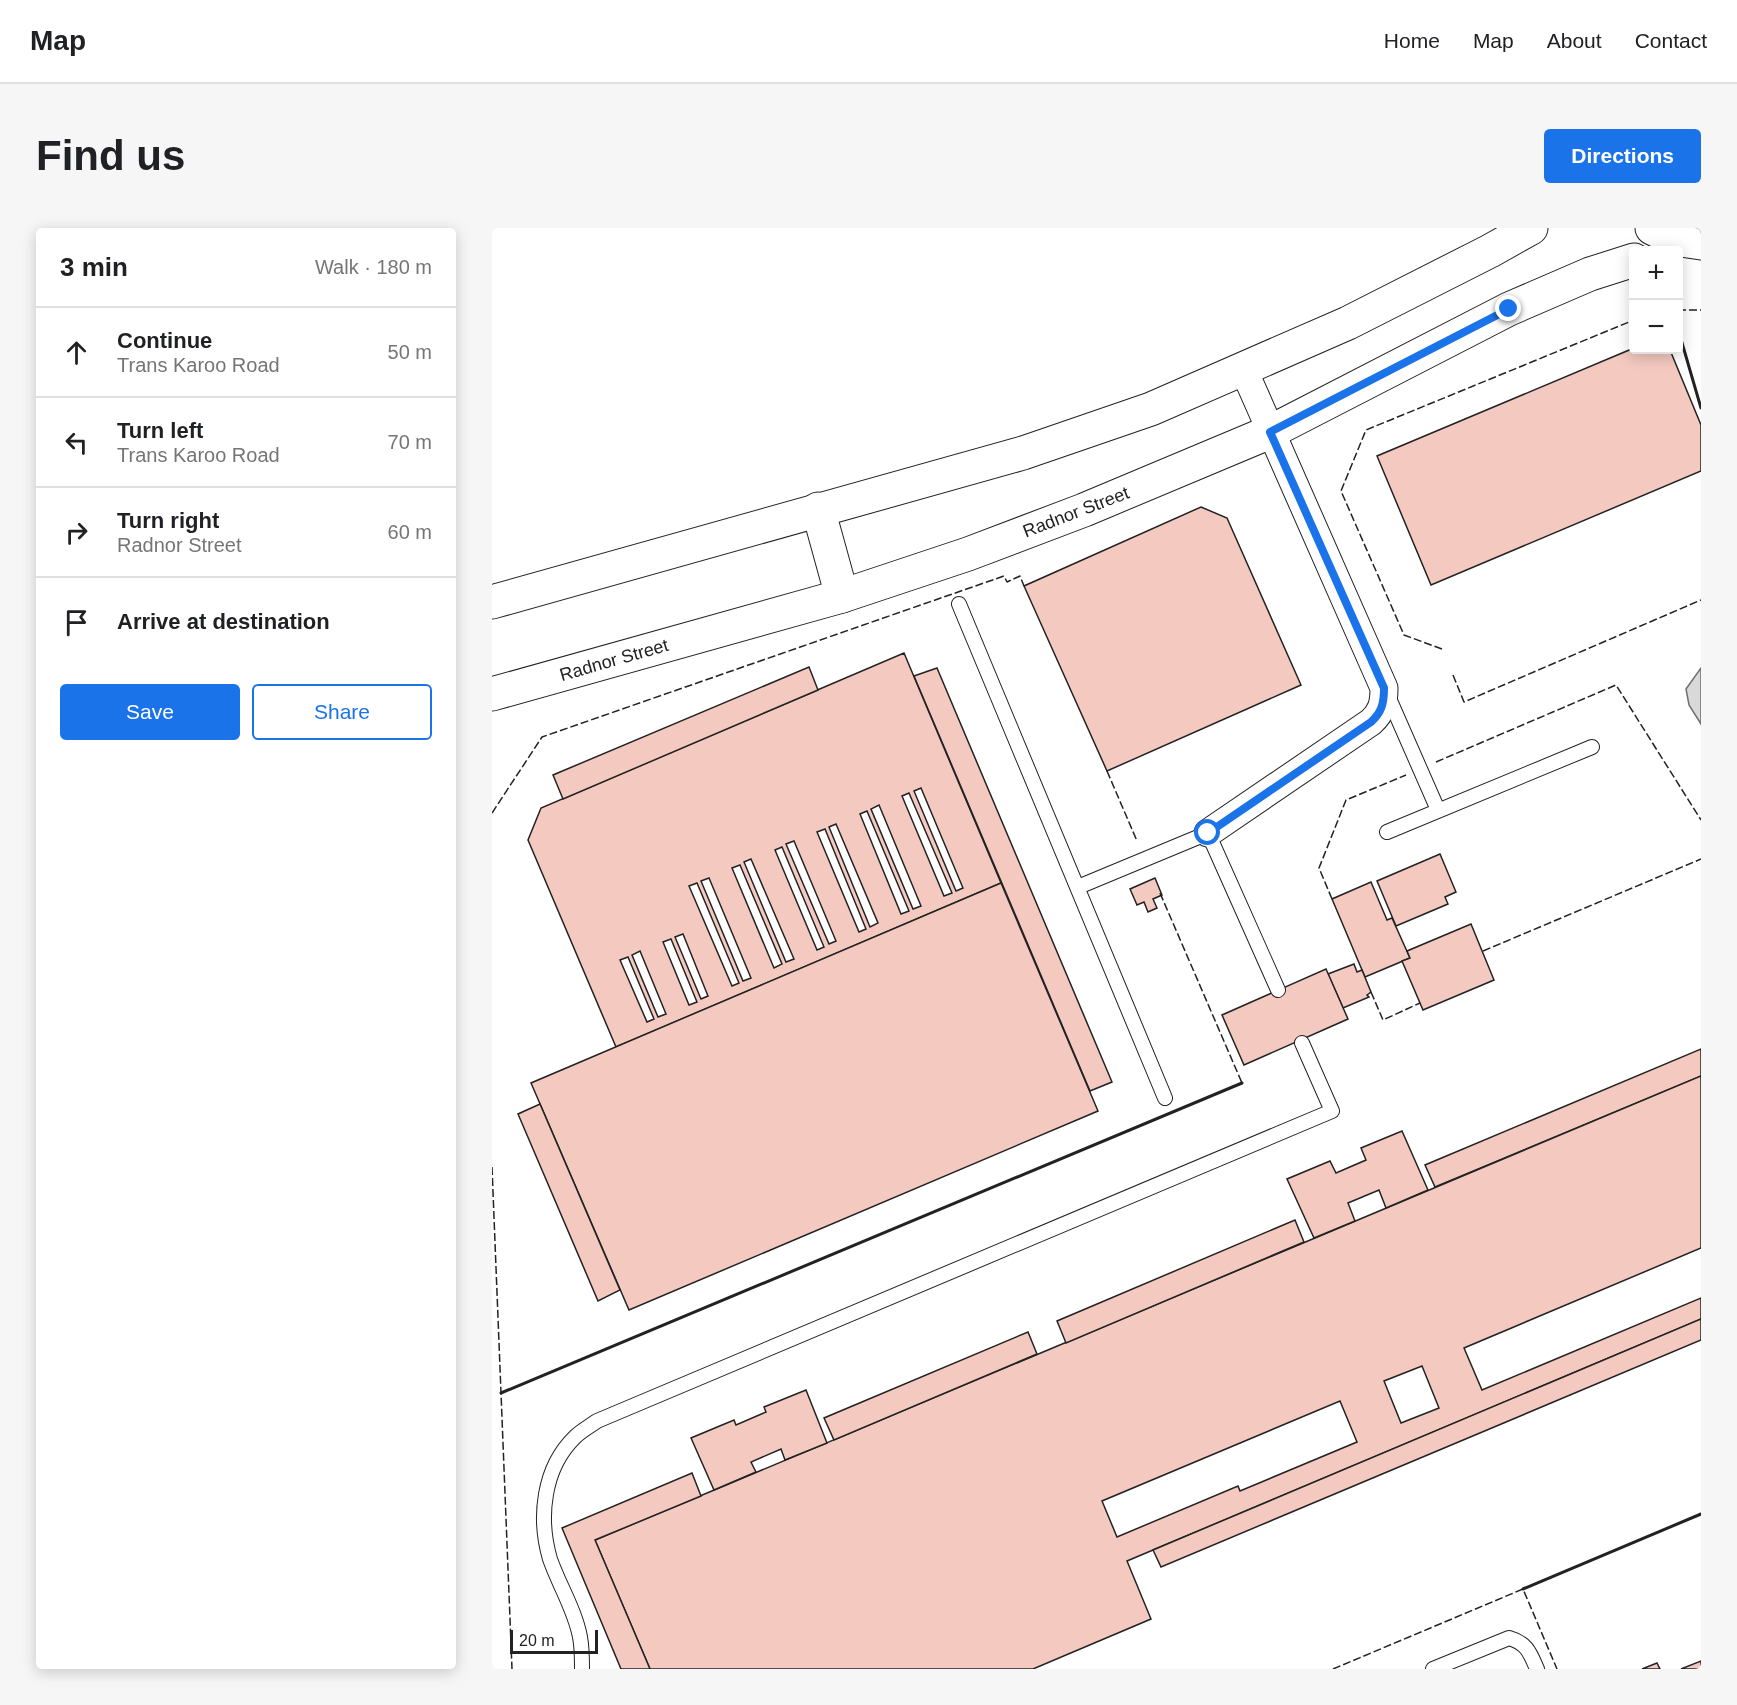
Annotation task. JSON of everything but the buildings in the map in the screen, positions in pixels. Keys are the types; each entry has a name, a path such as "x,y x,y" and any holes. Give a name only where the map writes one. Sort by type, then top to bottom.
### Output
{"street":[{"path":"492,602 1023,453 1151,408 1348,324 1531,228"},
{"path":"1652,228 1690,245"},
{"name":"Radnor Street","path":"492,694 842,596 968,554 1084,510 1270,432 1509,309 1590,274 1629,262"},
{"path":"1208,833 1371,722 1382,710 1384,702 1384,688 1243,368"},
{"path":"818,509 842,596"}],"lane":[{"path":"959,604 1165,1098"},
{"path":"1384,688 1438,810"},
{"path":"1387,832 1592,747"},
{"path":"1078,887 1208,833 1278,990"},
{"path":"582,1669 580,1636 550,1558 544,1509 548,1484 559,1457 575,1437 597,1421 1332,1111 1302,1043"},
{"path":"1433,1669 1509,1638 1526,1646 1537,1669"}],"shaded area":[{"path":"1701,668 1701,724 1689,705 1686,689"}],"fence":[{"path":"1683,310 1701,310"},
{"path":"1442,649 1404,635 1341,491 1366,430 1629,322"},
{"path":"492,813 542,737 1004,576 1007,582 1020,576 1024,586"},
{"path":"1453,675 1464,702 1701,600"},
{"path":"1436,762 1616,685 1701,820"},
{"path":"1107,771 1137,841"},
{"path":"1332,899 1319,868 1346,800 1406,775"},
{"path":"1483,951 1701,859"},
{"path":"1160,893 1242,1083"},
{"path":"1371,992 1383,1020 1420,1003"},
{"path":"492,1167 512,1669"},
{"path":"1333,1669 1523,1589 1557,1669"}],"wall":[{"path":"1683,346 1701,408"},
{"path":"501,1393 1242,1083"},
{"path":"1523,1589 1701,1514"}],"route":[{"path":"1208,833 1371,722 1382,710 1384,702 1384,688 1270,432 1509,309"}]}
